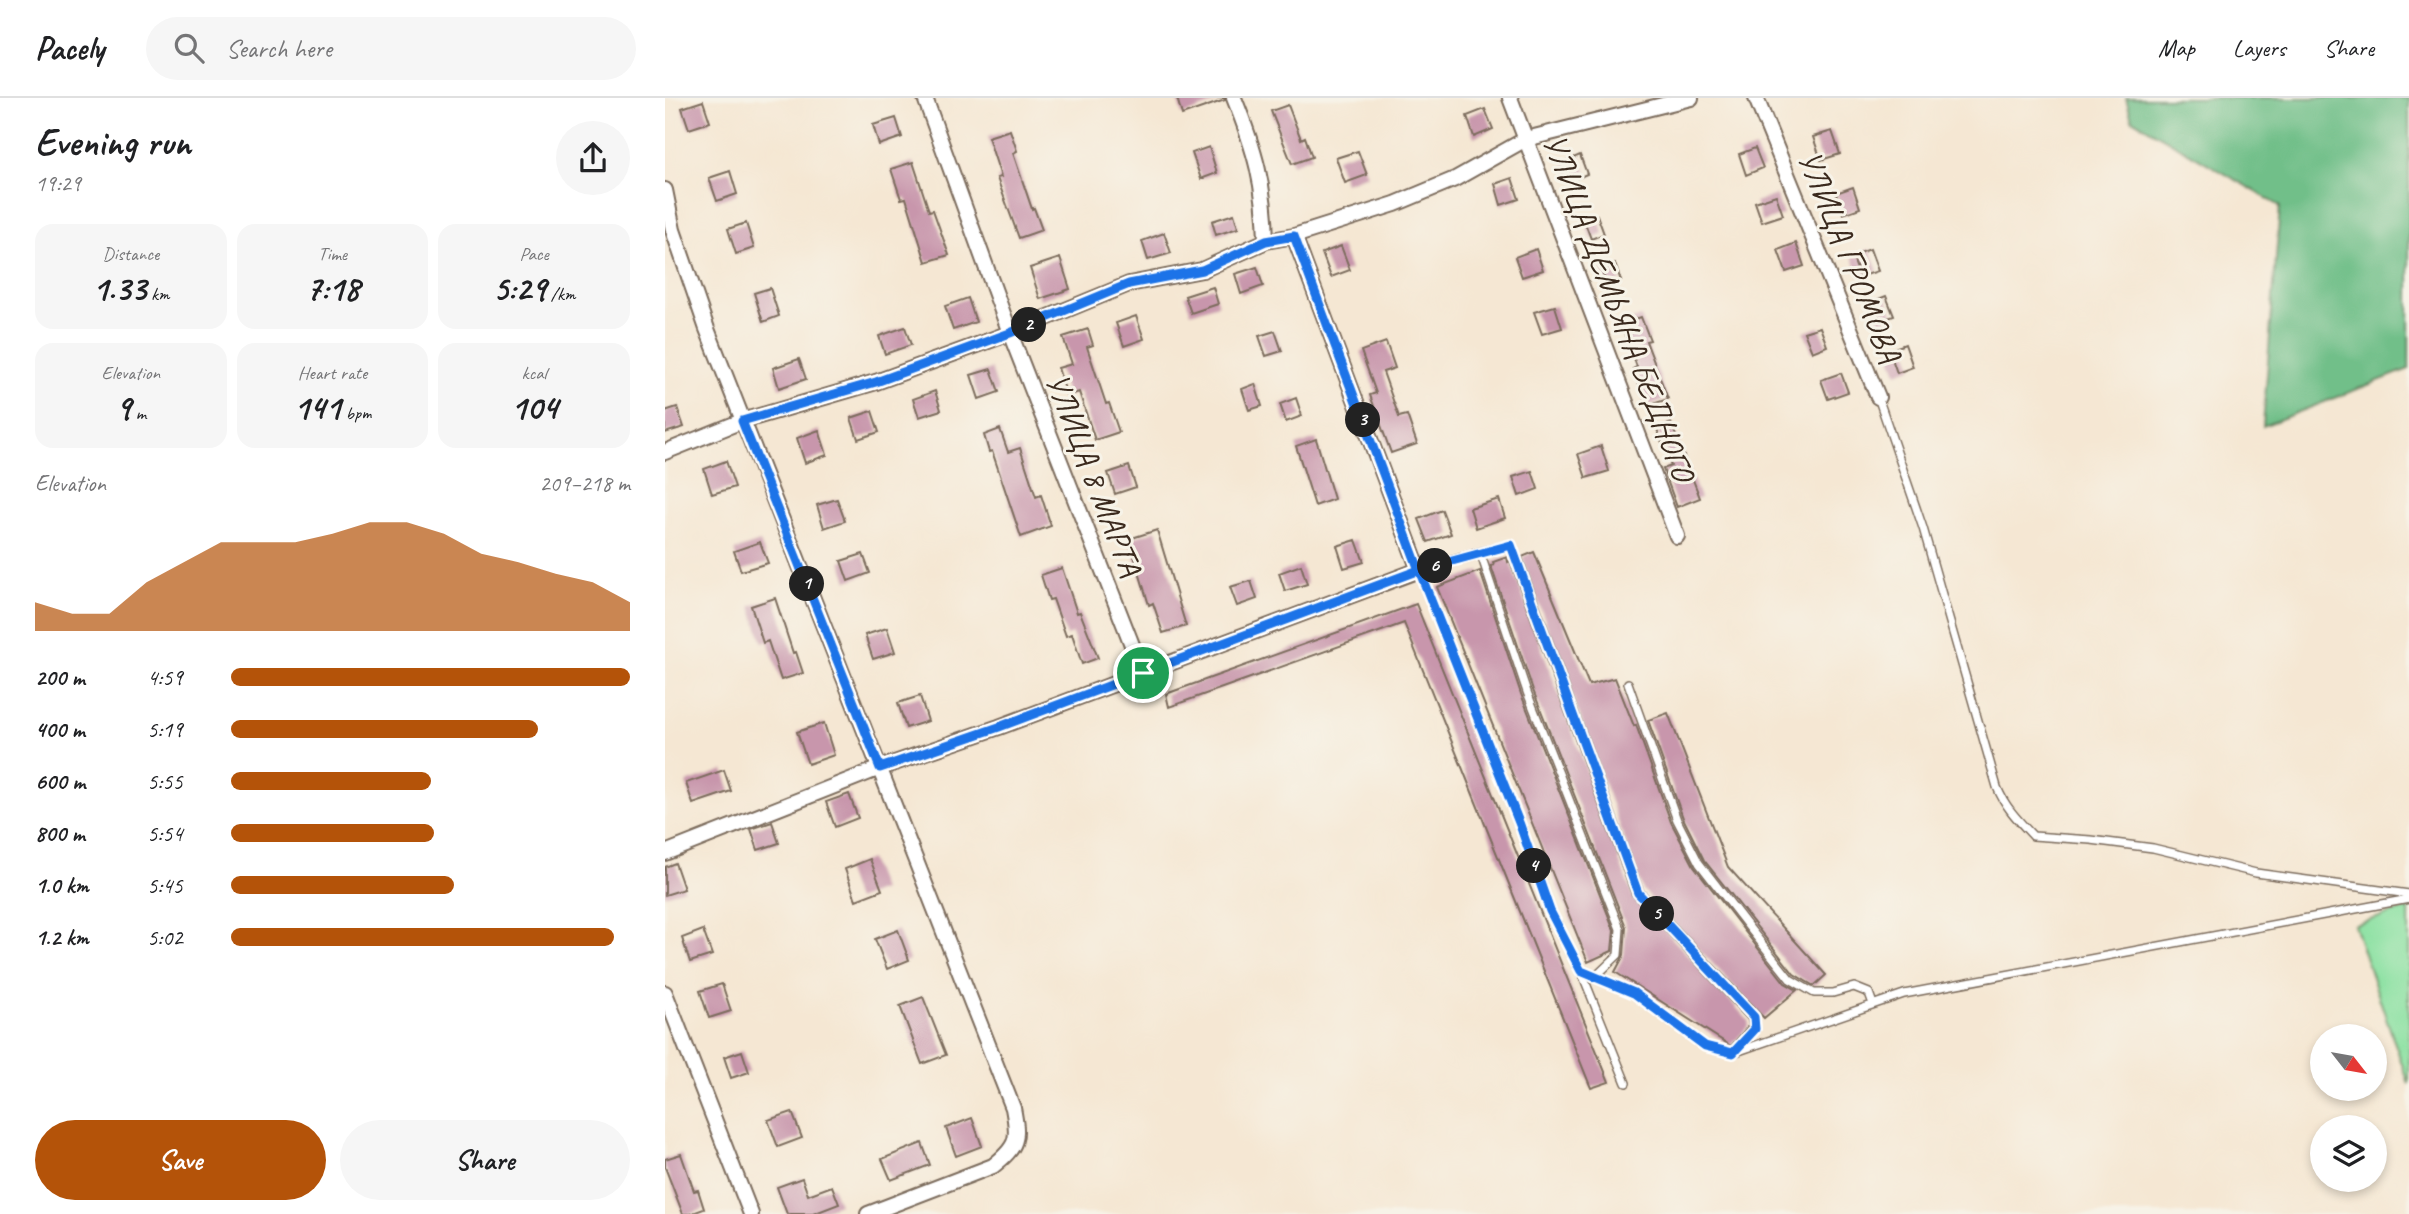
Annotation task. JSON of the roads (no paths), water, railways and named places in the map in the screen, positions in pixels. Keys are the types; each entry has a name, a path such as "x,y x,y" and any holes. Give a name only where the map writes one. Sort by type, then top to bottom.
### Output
{"street":[{"name":"УЛИЦА 8 МАРТА","path":"925,98 1010,333 1143,673"},
{"path":"1234,98 1253,145 1261,181 1266,241"},
{"name":"УЛИЦА ДЕМЬЯНА БЕДНОГО","path":"1510,98 1677,536"},
{"path":"665,452 742,421 876,382 1010,333 1129,284 1202,270 1266,241 1294,236 1426,192 1526,139 1691,98"},
{"name":"УЛИЦА ГРОМОВА","path":"1756,98 1878,397"},
{"path":"665,190 673,230 742,421 1013,1108 1017,1131 1015,1143 1009,1153 993,1166 868,1214"},
{"path":"665,853 880,768 999,727 1419,570 1294,236"},
{"path":"665,993 751,1214"}],"lane":[{"path":"1878,397 1923,528 1997,787 2013,816 2033,836 2153,848 2256,873 2409,896"},
{"path":"1626,1083 1581,971 1550,911 1515,812 1419,570 1511,545 1638,893 1754,1017 1755,1029 1733,1053"},
{"path":"1481,552 1527,692 1620,929 1618,955 1595,977"},
{"path":"1628,683 1677,820 1699,863 1790,979 1814,993 1833,993 1854,987 1869,993 1873,1004"},
{"path":"1581,971 1634,993 1705,1046 1733,1053 1904,994 2409,896"}]}
